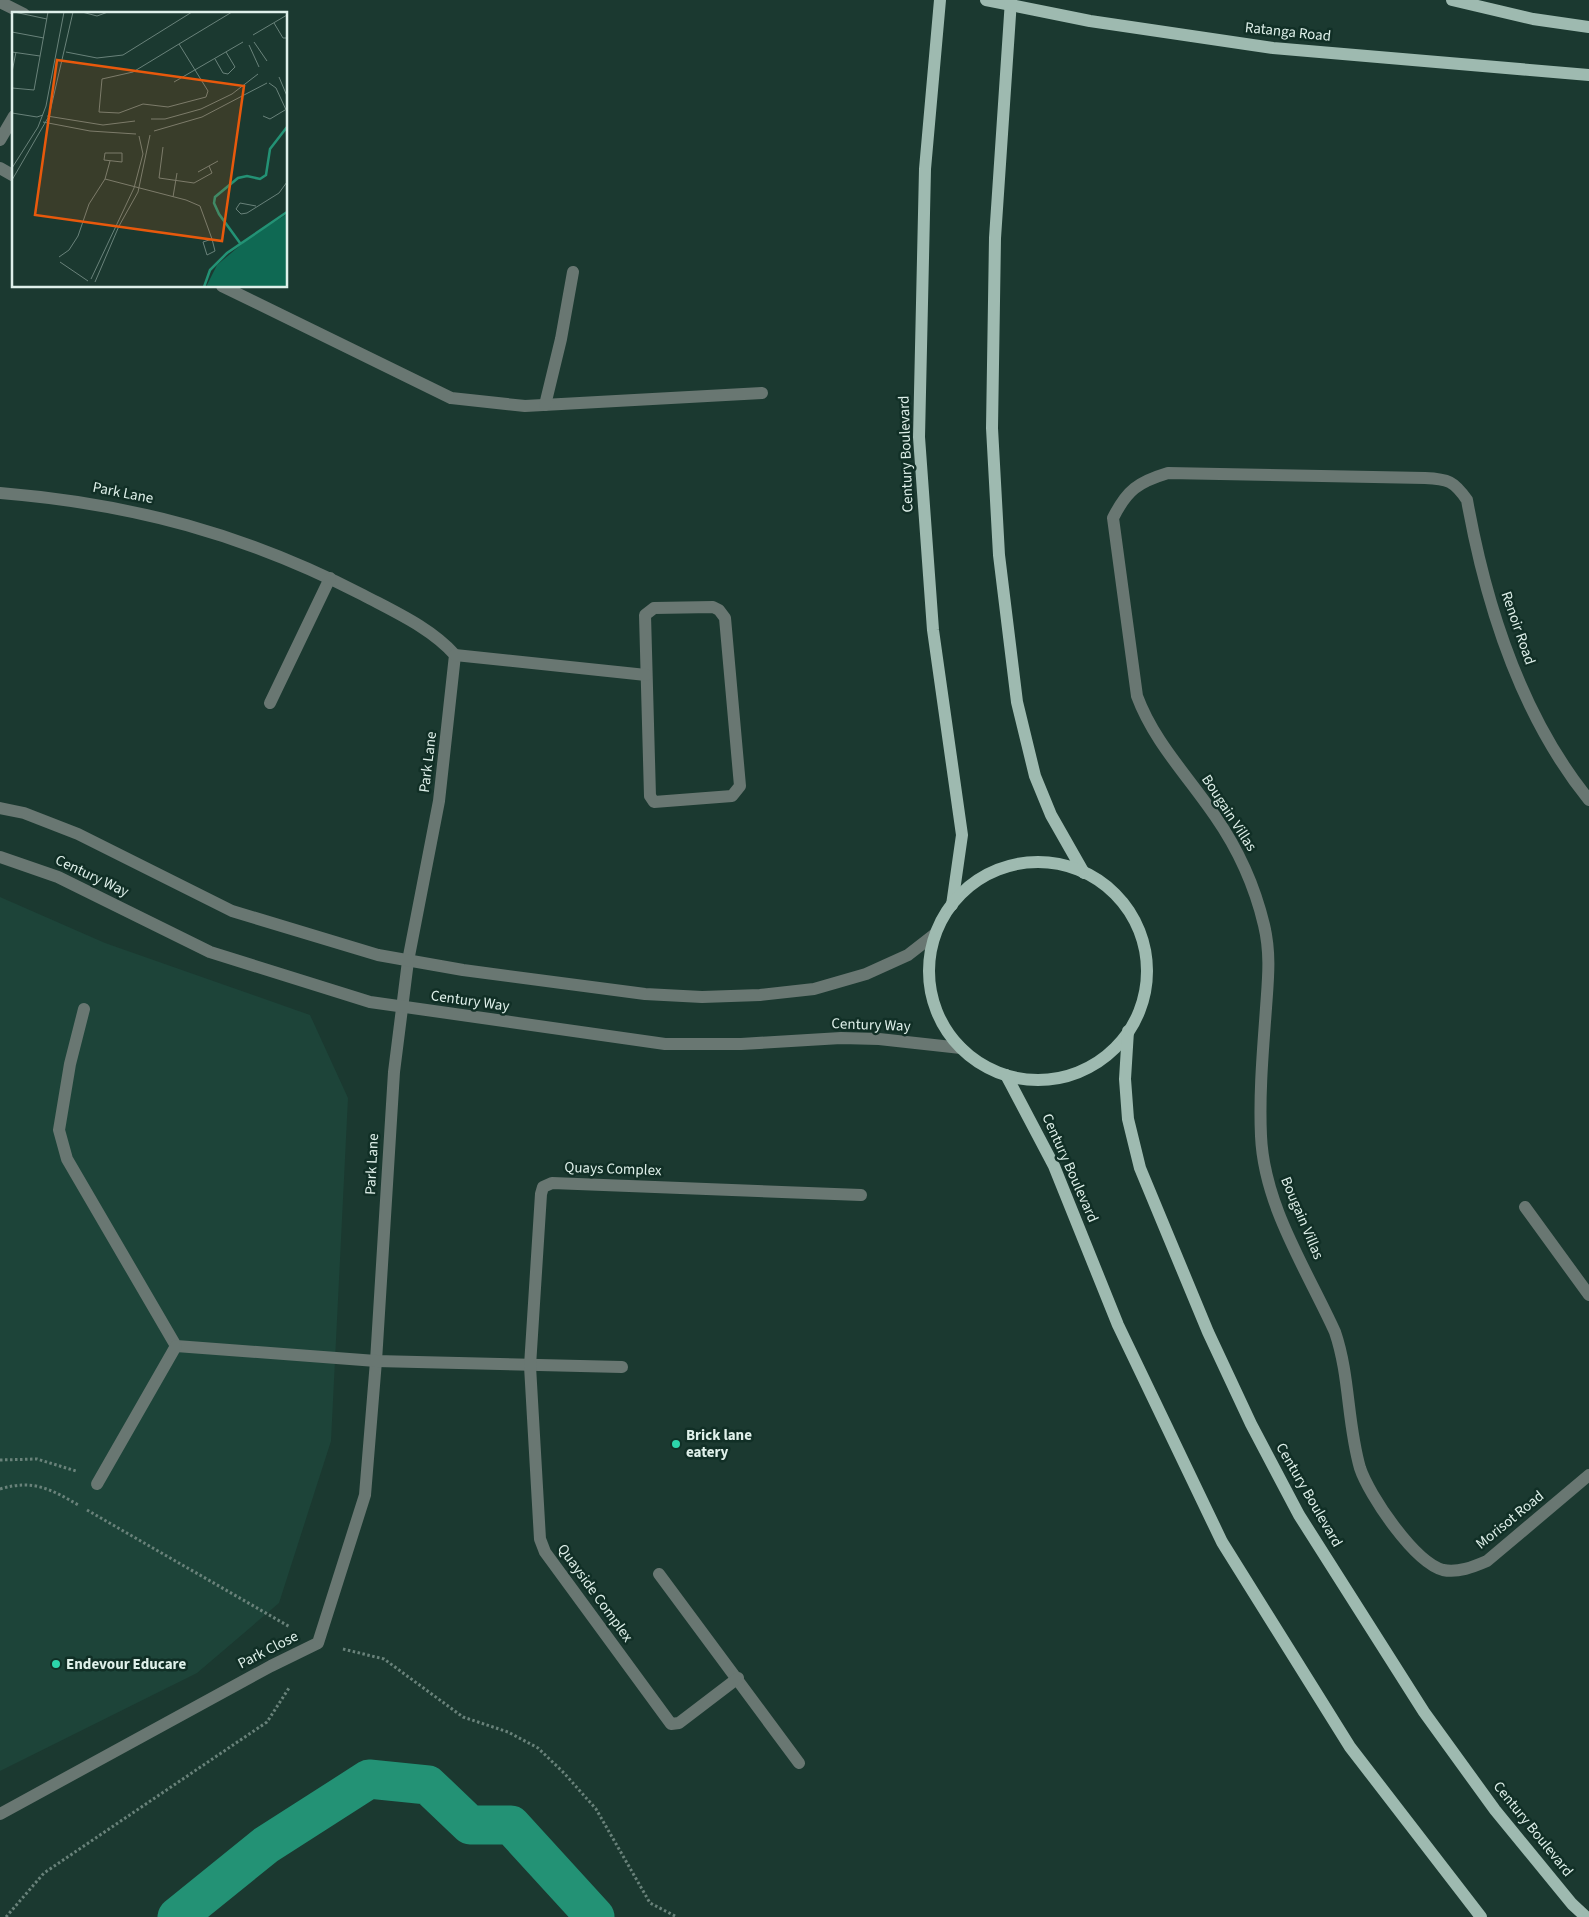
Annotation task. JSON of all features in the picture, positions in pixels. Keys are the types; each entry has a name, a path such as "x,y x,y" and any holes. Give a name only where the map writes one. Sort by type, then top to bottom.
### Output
{"main road":[{"name":"Century Boulevard","path":"940,0 926,169 919,437 933,630 962,834 952,905"},
{"name":"Ratanga Road","path":"986,0 1010,3 1090,22 1274,48 1589,74"},
{"path":"1452,0 1533,19 1589,27"},
{"path":"1010,3 995,256 992,428 999,555 1017,702 1034,776 1051,815 1084,873"},
{"path":"1043,862 1067,866 1084,873 1106,886 1123,903 1141,936 1146,960 1146,985 1140,1009 1128,1031 1105,1057 1074,1074 1041,1080 1006,1075 980,1063 962,1048 946,1029 932,996 929,972 935,934 952,905 973,884 1007,867 1024,863 1043,862"},
{"name":"Century Boulevard","path":"1128,1031 1125,1079 1128,1119 1140,1168 1208,1332 1251,1424 1299,1515 1424,1712 1495,1810 1586,1917"},
{"name":"Century Boulevard","path":"1006,1075 1054,1166 1118,1325 1222,1542 1350,1747 1482,1917"}],"street":[{"path":"0,2 20,12"},
{"path":"0,140 12,119"},
{"path":"0,168 12,175"},
{"path":"545,405 561,339 573,272"},
{"path":"226,288 451,398 489,404 545,405 762,393"},
{"name":"Bougain Villas","path":"1425,478 1168,474 1137,485 1122,500 1113,518 1133,676 1145,719 1158,740 1215,816 1234,846 1248,876 1264,926 1270,972 1260,1110 1264,1166 1269,1188 1341,1349 1355,1442 1365,1482 1375,1501 1420,1557 1442,1570"},
{"name":"Renoir Road","path":"1425,478 1444,479 1458,486 1467,500 1493,609 1522,690 1544,733 1576,784 1589,800"},
{"name":"Park Lane","path":"0,493 89,503 152,515 214,533 330,578 415,623 447,646 455,655 439,801 401,1007 394,1072 376,1361"},
{"path":"270,703 330,578"},
{"path":"713,607 723,614 740,786 735,794 659,802 652,799 646,674 644,622 645,615 649,611 654,608 713,607"},
{"path":"455,655 646,674"},
{"name":"Century Way","path":"0,808 24,813 78,834 232,911 378,955 408,961 645,994 702,997 760,996 814,989 866,974 908,955 935,934"},
{"name":"Century Way","path":"0,857 58,877 210,952 363,1000 665,1044 742,1044 841,1038 880,1039 962,1048"},
{"path":"84,1009 70,1064 59,1130 63,1147 72,1167 176,1346"},
{"name":"Quays Complex","path":"530,1366 541,1194 543,1187 547,1184 862,1195"},
{"path":"1524,1207 1589,1295"},
{"path":"176,1346 376,1361 622,1367"},
{"path":"98,1484 176,1346"},
{"name":"Park Close","path":"2,1809 270,1666 318,1643 365,1495 376,1361"},
{"name":"Quayside Complex","path":"530,1366 540,1539 545,1552 671,1724 679,1723 738,1678"},
{"name":"Morisot Road","path":"1442,1570 1464,1570 1487,1561 1589,1475"},
{"path":"659,1574 738,1678 799,1763"}],"path":[{"path":"0,1460 37,1459 71,1468 98,1484"},
{"path":"0,1489 12,1485 35,1484 59,1494 318,1643 384,1659 464,1718 508,1732 538,1748 564,1773 596,1809 650,1904 677,1917"},
{"path":"6,1917 44,1873 267,1722 293,1683"}],"shaded area":[{"path":"0,897 105,943 310,1015 348,1098 331,1441 279,1603 197,1673 0,1771"}],"waterway":[{"path":"177,1917 266,1845 369,1779 428,1785 470,1825 511,1825 595,1917"}],"place":[{"name":"Brick lane eatery","path":"676,1444"},
{"name":"Endevour Educare","path":"56,1664"}]}
